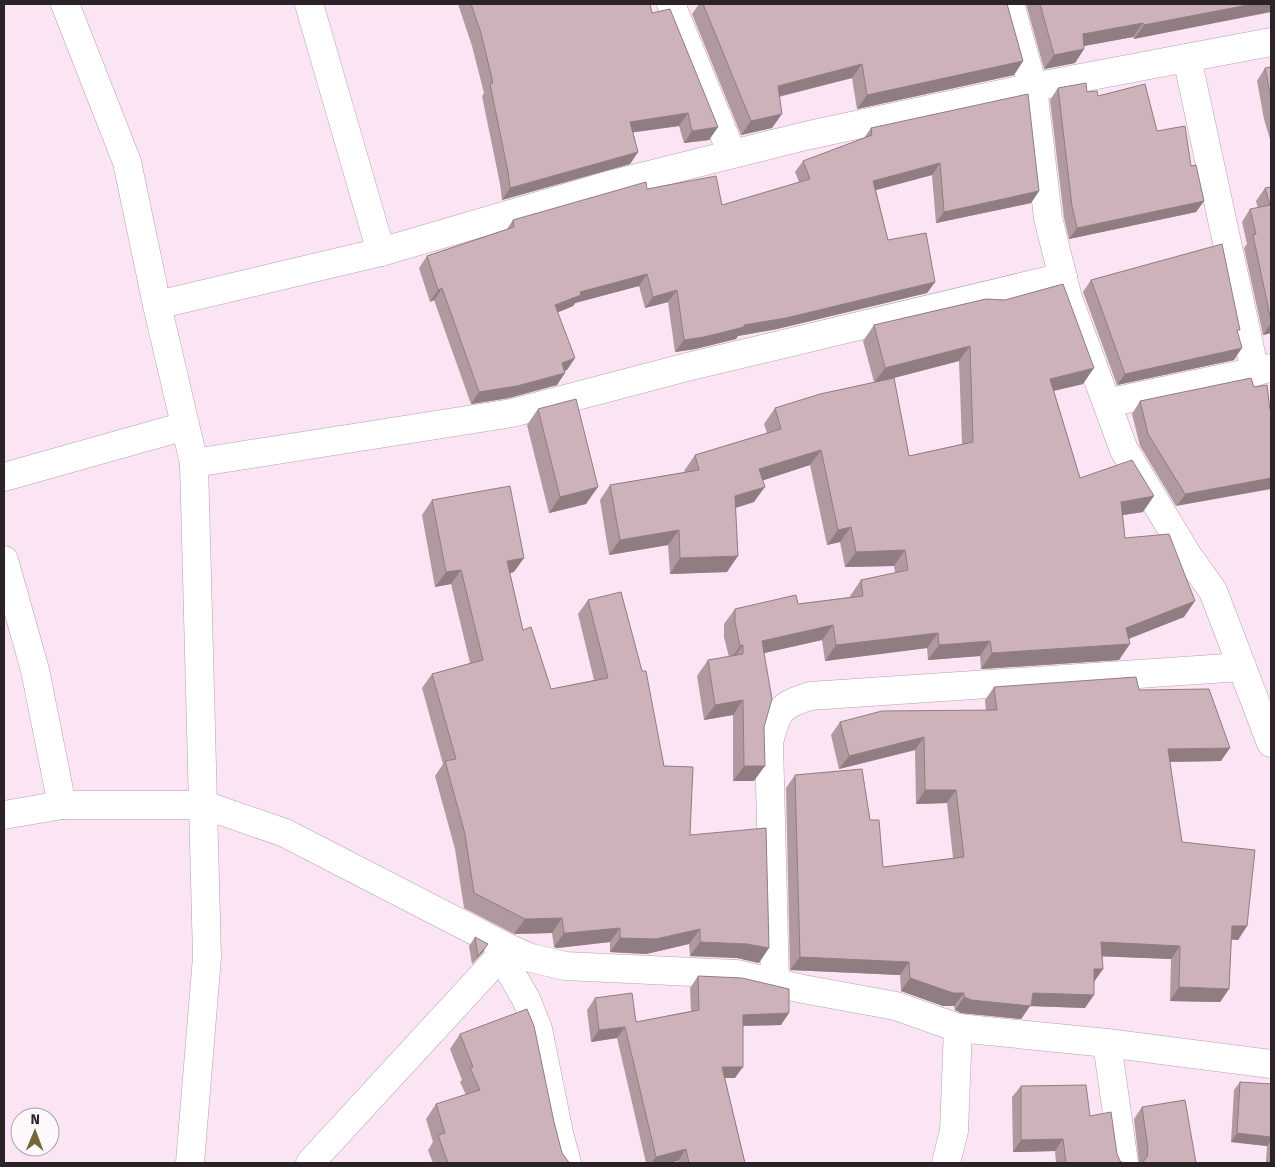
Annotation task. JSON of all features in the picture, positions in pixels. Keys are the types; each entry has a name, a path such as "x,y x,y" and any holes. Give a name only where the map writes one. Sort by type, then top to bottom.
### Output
{"street":[{"path":"65,4 127,162 157,305 194,463 207,957 190,1163"},
{"path":"309,4 381,252"},
{"path":"671,4 732,154"},
{"path":"1010,4 1033,87 1048,218 1068,298 1124,450 1188,556 1213,591 1271,744"},
{"path":"157,305 381,252 613,184 805,136 1033,87 1271,42"},
{"path":"1107,403 1263,370 1186,58"},
{"path":"194,463 512,413 697,364 1063,277"},
{"path":"4,477 185,426"},
{"path":"4,560 34,670 62,805"},
{"path":"775,983 769,742 776,716 791,702 810,696 1242,667"},
{"path":"4,815 62,805 204,805 285,833 504,952 565,966 736,974 896,1006 958,1028 1106,1043 1271,1064"},
{"path":"310,1163 504,952"},
{"path":"504,952 538,1029 567,1163"},
{"path":"946,1163 954,1131 958,1028"},
{"path":"1106,1043 1124,1163"}],"building":[{"path":"471,4 650,4 652,13 670,9 718,127 692,131 688,113 630,122 638,152 510,188 490,84 493,83 481,33"},
{"path":"703,4 1007,4 1023,61 867,95 862,64 778,86 782,114 751,121"},
{"path":"1040,4 1253,4 1144,25 1143,23 1083,34 1084,49 1054,55"},
{"path":"1271,67 1271,98 1265,68"},
{"path":"1086,83 1087,92 1097,91 1098,96 1145,84 1157,131 1185,126 1191,166 1196,165 1204,201 1077,228 1072,206 1058,88"},
{"path":"1028,94 1039,191 944,212 940,163 873,181 888,240 926,233 935,282 786,318 744,325 744,327 704,337 684,340 677,290 653,297 647,274 580,292 581,295 555,305 575,358 562,363 565,373 517,386 479,392 442,288 438,290 427,256 514,227 513,220 646,182 647,189 716,176 722,205 810,179 803,161 872,135 871,128"},
{"path":"1271,187 1271,321 1253,235 1256,234 1250,209 1270,205 1265,188"},
{"path":"1222,244 1240,330 1237,330 1242,348 1125,374 1091,280"},
{"path":"1063,284 1094,368 1050,379 1080,478 1132,460 1154,496 1121,502 1125,538 1169,534 1195,601 1126,628 1130,644 992,653 990,641 939,645 938,633 836,645 833,625 762,641 772,699 764,727 765,766 744,766 743,700 715,705 708,660 743,654 743,645 740,646 735,622 735,609 796,595 798,604 863,596 861,580 908,570 905,550 856,552 851,527 838,530 821,450 759,469 765,487 735,496 738,556 680,558 679,530 620,540 610,485 699,470 695,455 781,429 775,408 820,394 894,378 909,456 973,442 970,346 885,368 874,325 986,299 1005,300"},
{"path":"1251,378 1254,387 1267,385 1271,410 1271,478 1185,494 1148,434 1140,401"},
{"path":"576,399 598,487 560,497 538,409"},
{"path":"510,486 524,558 507,561 523,630 531,627 551,689 608,678 588,600 621,592 642,671 646,671 664,766 693,767 690,835 766,828 769,948 747,944 700,942 700,929 656,939 620,938 620,928 564,933 562,918 525,919 474,893 465,834 445,761 456,759 432,674 483,660 461,570 446,572 432,500"},
{"path":"1136,677 1139,690 1209,689 1230,748 1168,749 1182,842 1255,850 1247,926 1232,926 1229,989 1179,987 1180,946 1101,942 1103,969 1094,969 1094,995 1033,993 1031,1006 971,1000 964,997 964,993 953,993 910,978 909,962 800,957 795,775 862,769 870,820 879,820 883,867 964,857 956,790 925,790 924,737 849,756 840,722 882,711 997,710 994,687"},
{"path":"475,937 488,944 478,956"},
{"path":"698,976 742,978 789,989 789,1013 743,1015 743,1067 722,1067 745,1163 689,1163 686,1149 656,1157 625,1027 599,1030 595,998 632,993 636,1022 699,1010"},
{"path":"527,1009 534,1026 562,1153 569,1163 448,1163 438,1135 445,1133 436,1104 480,1090 470,1068 473,1067 460,1034"},
{"path":"1240,1082 1271,1084 1271,1137 1237,1133"},
{"path":"1086,1085 1090,1116 1111,1112 1117,1154 1123,1163 1066,1163 1063,1139 1021,1140 1021,1086"},
{"path":"1185,1100 1196,1163 1142,1163 1147,1157 1148,1149 1142,1107"}]}
